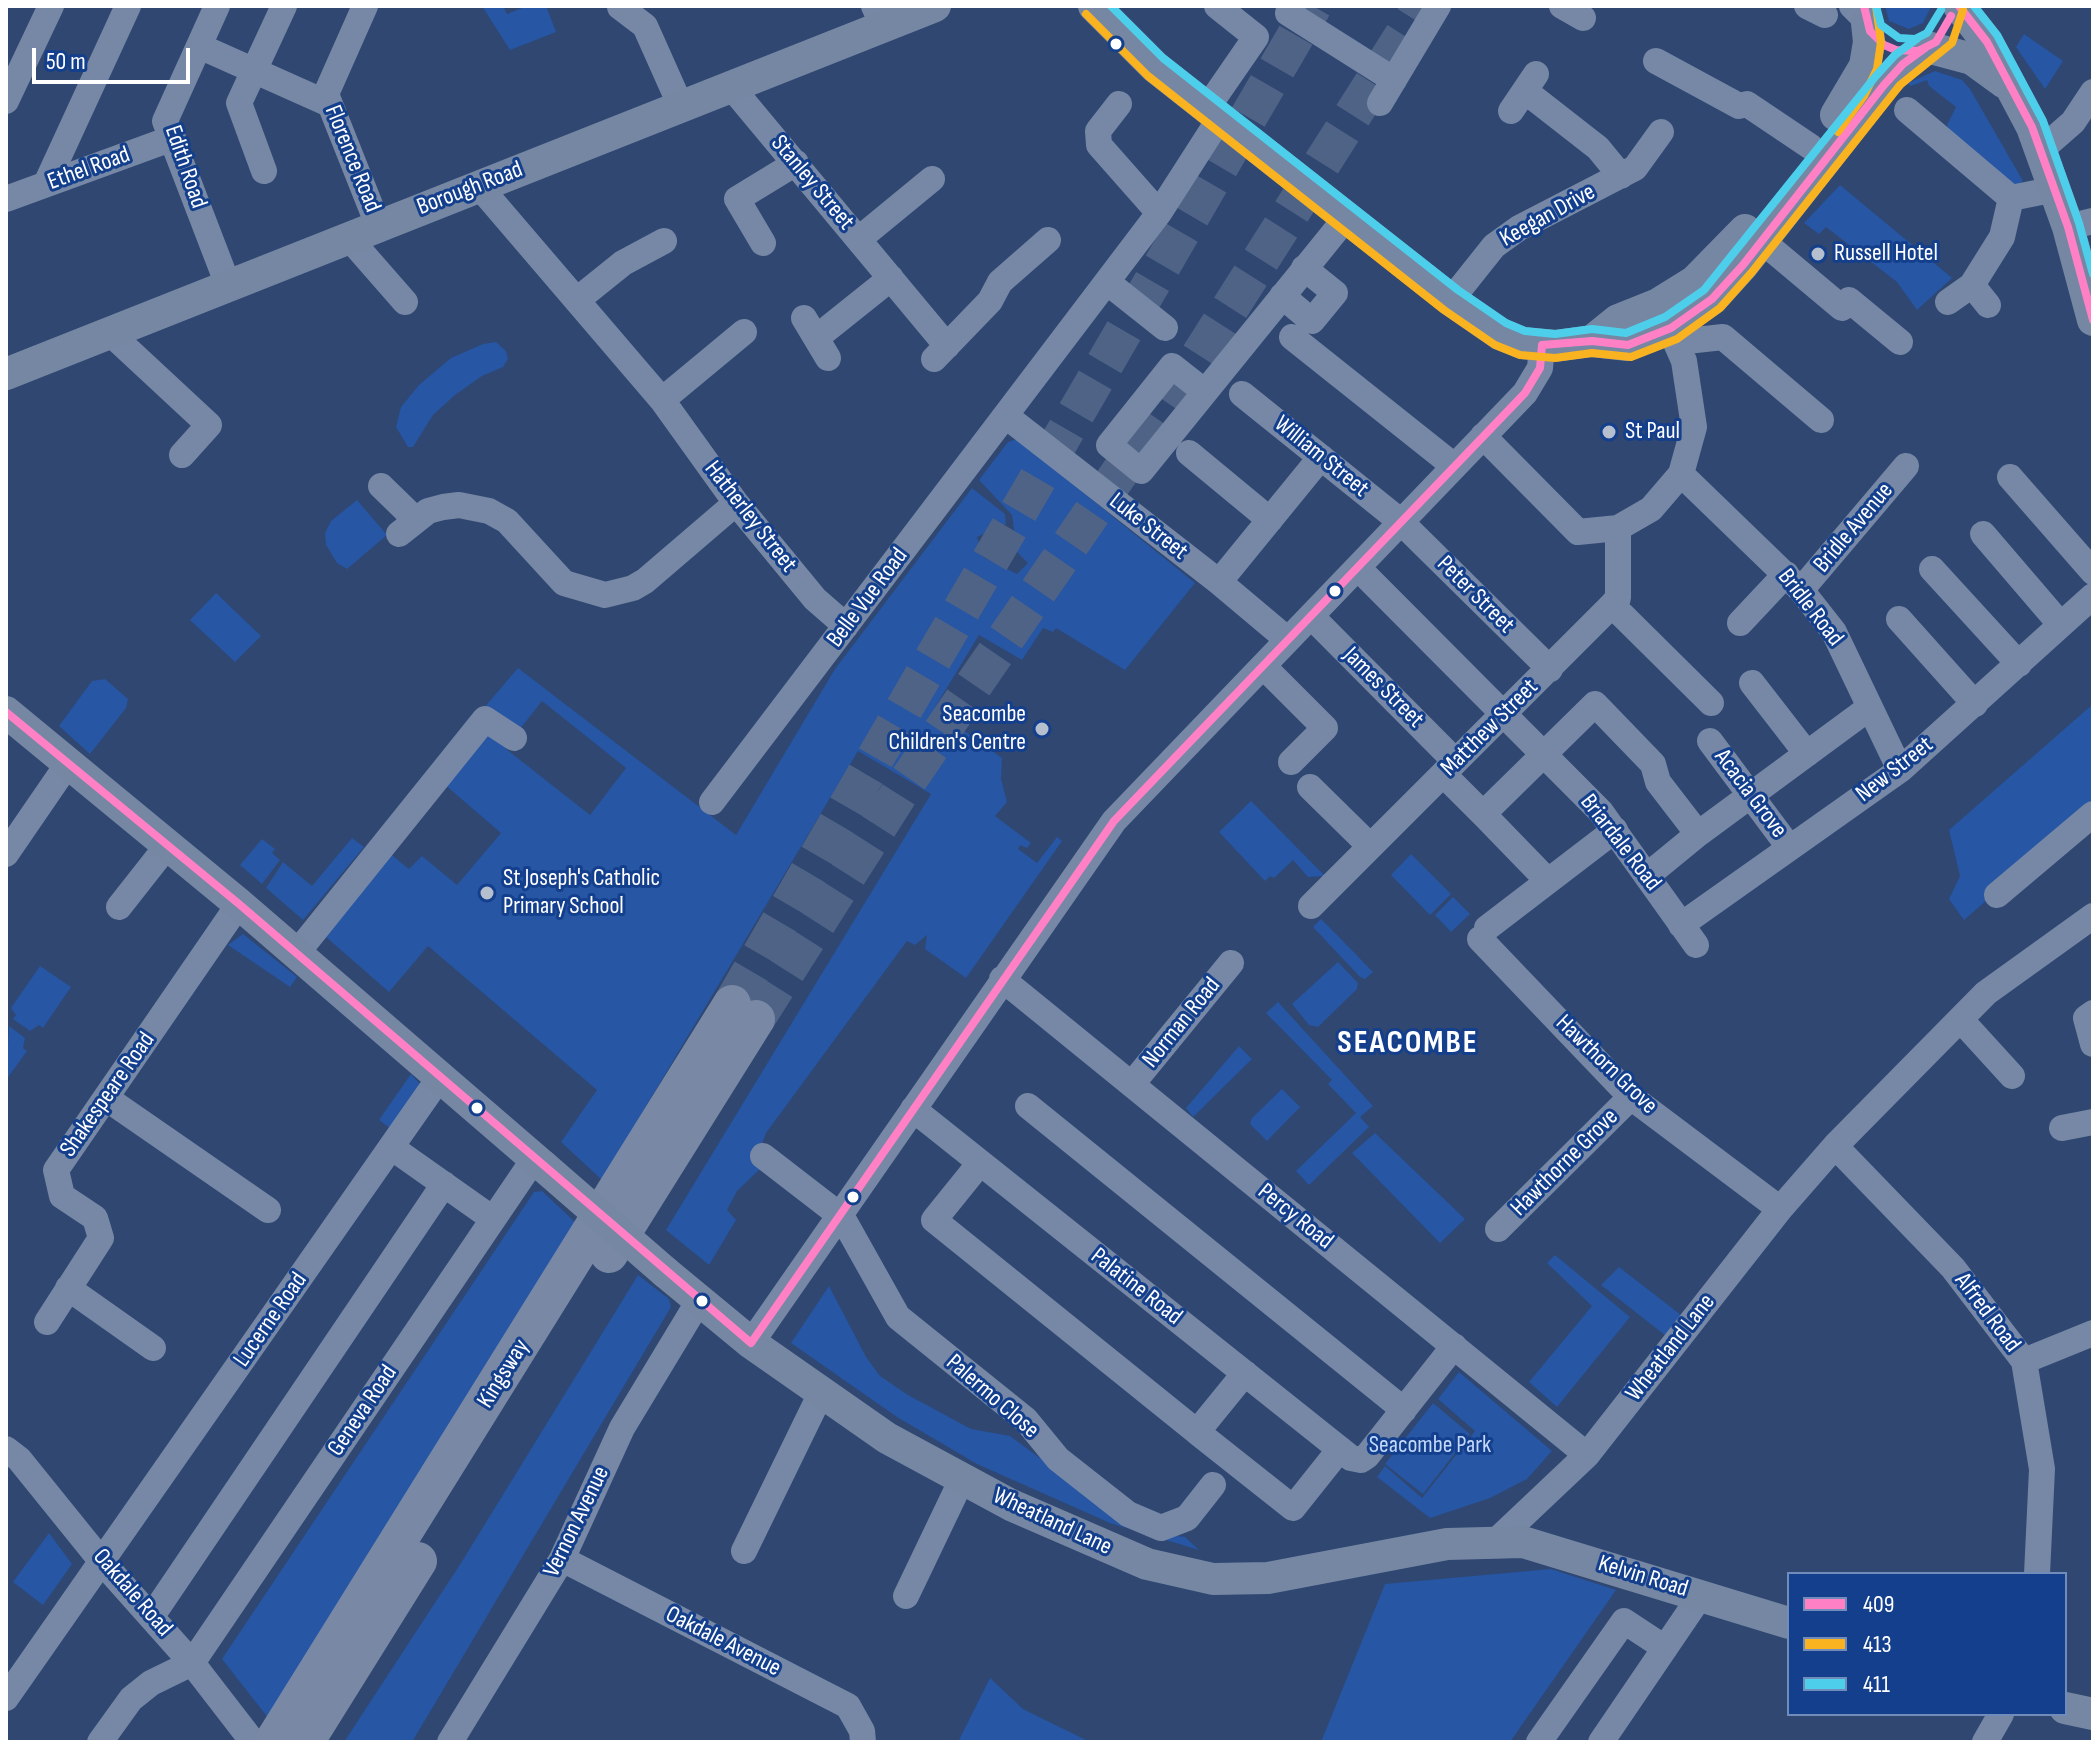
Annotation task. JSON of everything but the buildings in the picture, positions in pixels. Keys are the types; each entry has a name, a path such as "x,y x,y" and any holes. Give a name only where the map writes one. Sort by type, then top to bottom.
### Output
{"highway":[{"name":"Kingsway","path":"273,1742 744,1012 305,1742"}],"main road":[{"name":"Borough Road","path":"6,374 478,185 733,89 879,17 935,6"},
{"path":"1094,6 1155,67 1451,300 1500,334 1542,345 1592,341 1628,345 1712,299 1762,241 1884,85 1943,35 1952,6"},
{"path":"1959,6 1987,42 2014,90 2056,189 2081,224 2093,320"},
{"path":"1862,14 1876,39 1896,50 1926,48 1972,59 2014,90"},
{"path":"1669,325 1695,281 1720,258 1811,147 1860,79 1867,56 1862,14"},
{"name":"Wheatland Lane","path":"6,712 239,904 751,1343 887,1438 1024,1511 1147,1564 1213,1579 1268,1578 1447,1544 1495,1542"},
{"name":"Kelvin Road","path":"1495,1542 1523,1542 1787,1622"},
{"path":"2067,1708 2093,1714"}],"street":[{"path":"6,101 51,6"},
{"path":"46,184 128,6"},
{"name":"Edith Road","path":"217,6 165,121 228,285"},
{"path":"264,171 239,103 284,6"},
{"name":"Florence Road","path":"365,6 326,94 364,232 405,302"},
{"path":"1165,328 1107,282 1159,213 1256,37 1217,6"},
{"path":"1293,6 1288,13 1394,80"},
{"path":"1380,103 1438,6"},
{"path":"620,7 645,26 682,109"},
{"path":"199,46 329,104"},
{"path":"1656,61 1739,106 1747,104 1811,147"},
{"name":"Stanley Street","path":"733,89 891,278 940,352 990,301 1000,282 1048,240"},
{"name":"Keegan Drive","path":"1524,92 1598,148 1621,176"},
{"path":"2041,150 2073,122 2093,92"},
{"path":"1119,104 1098,131 1099,145 1159,213"},
{"path":"1907,110 2011,198"},
{"name":"Keegan Drive","path":"1451,300 1486,254 1506,236 1621,176 1643,160 1661,132"},
{"name":"Ethel Road","path":"6,199 173,138"},
{"path":"763,243 737,199 796,163"},
{"path":"859,239 932,179"},
{"name":"Hatherley Street","path":"478,185 662,400 736,503 815,599 846,626"},
{"path":"2011,198 2056,189"},
{"path":"1948,302 1980,295 2002,237 2011,198"},
{"path":"1205,392 1346,218"},
{"path":"577,300 623,263 664,241"},
{"path":"1762,241 1842,308 1849,300 1900,342"},
{"path":"1282,296 1312,321 1335,293 1304,268"},
{"path":"816,338 891,278"},
{"name":"Belle Vue Road","path":"712,802 1107,282"},
{"path":"1669,325 1723,337 1821,420"},
{"path":"1483,436 1578,532 1618,528 1651,509 1681,474 1694,427 1684,361 1669,325"},
{"path":"662,400 744,332"},
{"path":"110,333 209,425 182,455"},
{"path":"1292,337 1454,466"},
{"path":"751,1343 842,1217 1002,979 1114,821 1311,616 1360,570 1400,521 1525,393 1535,378 1542,345"},
{"name":"William Street","path":"1242,394 1400,521"},
{"name":"Luke Street","path":"1006,416 1219,582 1288,640"},
{"path":"1189,453 1270,520"},
{"path":"1219,582 1321,457"},
{"name":"Bridle Avenue","path":"1740,623 1794,582 1906,466"},
{"name":"Bridle Road","path":"1681,474 1794,582 1834,632 1900,770"},
{"path":"2010,477 2093,572"},
{"path":"381,486 407,527 428,511 451,506 489,511 507,521 564,583 605,595 633,588 645,581 736,503"},
{"name":"Peter Street","path":"1400,521 1550,669"},
{"path":"1618,528 1618,598 1612,605 1711,703"},
{"path":"1983,534 2061,625"},
{"path":"1932,569 2019,664"},
{"name":"Briardale Road","path":"1360,570 1601,812 1689,935"},
{"name":"New Street","path":"1689,935 1789,847 1900,770 2093,596"},
{"name":"Matthew Street","path":"1311,906 1612,605"},
{"name":"James Street","path":"1311,616 1449,768 1483,814 1547,880"},
{"path":"1899,619 1975,704"},
{"path":"1263,666 1325,728 1291,762"},
{"path":"1752,683 1807,754"},
{"path":"1483,814 1595,704 1653,764 1658,782 1698,834"},
{"path":"1648,875 1698,834 1869,708"},
{"path":"296,954 452,749 485,719 514,738"},
{"name":"Acacia Grove","path":"1710,741 1789,847"},
{"path":"6,854 67,765"},
{"path":"1310,787 1370,846"},
{"path":"1997,895 2093,814"},
{"path":"1547,880 1615,830"},
{"path":"119,907 167,846"},
{"name":"Hawthorn Grove","path":"1547,880 1483,933 1631,1097 1780,1209"},
{"name":"Shakespeare Road","path":"47,1322 101,1238 95,1218 62,1196 56,1170 239,904"},
{"name":"Wheatland Lane","path":"1495,1542 1587,1455 1780,1209 1835,1146 1986,993 2093,916"},
{"name":"Norman Road","path":"1132,1084 1231,963"},
{"name":"Percy Road","path":"1002,979 1587,1455"},
{"path":"1960,1019 2012,1076"},
{"path":"2083,1020 2093,1044"},
{"name":"Lucerne Road","path":"6,1698 440,1077"},
{"name":"Hawthorne Grove","path":"1498,1229 1631,1097"},
{"path":"106,1098 268,1210"},
{"path":"1028,1106 1404,1410"},
{"name":"Palatine Road","path":"913,1109 1350,1454"},
{"path":"2062,1128 2093,1122"},
{"name":"Alfred Road","path":"1835,1146 1953,1268 2024,1361 2042,1469 2037,1572"},
{"path":"391,1147 493,1219"},
{"path":"763,1156 842,1217"},
{"name":"Geneva Road","path":"192,1663 493,1219 539,1162"},
{"path":"980,1163 934,1220 1293,1508 1350,1454 1404,1410 1454,1346"},
{"path":"152,1616 444,1184"},
{"name":"Palermo Close","path":"842,1217 898,1317 1026,1420 1058,1459 1128,1514 1161,1528 1187,1518 1213,1485"},
{"path":"68,1288 153,1348"},
{"name":"Vernon Avenue","path":"450,1742 562,1559 622,1428 700,1299"},
{"path":"2024,1361 2093,1333"},
{"path":"1197,1432 1245,1373"},
{"path":"744,1551 821,1393"},
{"name":"Oakdale Road","path":"6,1449 19,1459 103,1563 192,1663 253,1742"},
{"path":"906,1596 962,1479"},
{"name":"Oakdale Avenue","path":"562,1559 848,1706 862,1731 863,1742"},
{"path":"1601,1742 1701,1595"},
{"path":"1539,1742 1624,1621 1665,1648"},
{"path":"100,1742 131,1699 151,1683 192,1663"},
{"path":"1985,1742 2000,1716"}],"green space":[{"path":"482,6 503,6 507,14 527,6 546,6 556,32 510,50"},
{"path":"1885,6 1930,6 1930,9 1923,23 1909,29 1889,21"},
{"path":"2024,34 2063,61 2045,89 2016,47"},
{"path":"1935,71 1962,80 1970,89 2023,181 2012,189 1949,134 1947,125 1956,107 1929,86 1927,80 1911,86 1908,83"},
{"path":"1840,185 1952,278 1917,310 1897,282 1826,227 1819,234 1804,223"},
{"path":"496,342 506,351 508,359 503,367 482,376 455,395 433,415 413,447 408,447 396,427 401,407 419,385 451,358 483,344"},
{"path":"1017,439 1195,583 1125,670 1056,628 1053,632 1043,628 1022,660 979,635 934,709 1002,758 1001,779 1007,802 995,816 1031,843 1027,848 1020,845 1018,849 1037,863 1057,837 1062,841 966,978 925,949 927,935 915,945 907,941 766,1133 757,1157 760,1169 737,1191 727,1210 736,1220 709,1265 666,1230 931,794 858,751 602,1180 561,1142 597,1090 428,946 389,992 326,937 388,852 409,869 422,856 457,885 501,833 444,784 493,725 506,749 590,815 626,768 542,701 516,734 483,709 518,668 736,835 835,669 972,488 1005,514 1006,524 977,537 983,557 1017,574 1028,563 1017,552 1012,515 979,480 1008,442"},
{"path":"357,500 387,535 347,569 337,563 326,545 325,533 331,521"},
{"path":"216,593 261,636 235,662 190,620"},
{"path":"105,679 128,699 126,708 90,754 59,726 92,681"},
{"path":"2093,704 2093,808 1964,920 1949,899 1960,876 1949,830"},
{"path":"1251,801 1325,876 1308,877 1293,860 1274,878 1270,876 1265,881 1219,832"},
{"path":"352,838 364,847 303,920 266,888 283,862 312,886"},
{"path":"262,839 275,849 272,853 280,860 262,884 240,865"},
{"path":"1411,854 1451,894 1430,915 1391,875"},
{"path":"1453,897 1470,914 1451,932 1435,915"},
{"path":"1321,919 1373,972 1365,979 1313,927"},
{"path":"243,934 297,977 290,987 228,945"},
{"path":"1338,962 1358,983 1357,989 1318,1027 1309,1025 1292,1004"},
{"path":"40,966 71,987 43,1028 39,1025 30,1031 13,1019 16,1015 11,1008"},
{"path":"1278,1002 1373,1106 1360,1117 1369,1127 1309,1185 1296,1171 1356,1113 1328,1084 1332,1080 1266,1013"},
{"path":"9,1026 25,1038 23,1048 27,1051 6,1080"},
{"path":"1239,1046 1252,1059 1193,1117 1186,1108"},
{"path":"411,1074 420,1084 390,1128 379,1120"},
{"path":"1282,1089 1300,1107 1267,1141 1250,1124 1252,1118"},
{"path":"1375,1133 1465,1219 1440,1243 1352,1153"},
{"path":"542,1191 576,1223 269,1719 222,1659 534,1192"},
{"path":"1555,1255 1630,1317 1557,1407 1529,1382 1592,1306 1547,1263"},
{"path":"1619,1267 1681,1315 1666,1336 1601,1285"},
{"path":"638,1275 669,1299 671,1307 412,1742 344,1742 461,1563"},
{"path":"829,1286 866,1357 880,1376 971,1429 1010,1436 1119,1516 1160,1534 1185,1537 1199,1550 1110,1523 977,1464 897,1417 791,1343"},
{"path":"1459,1372 1552,1451 1527,1479 1490,1498 1430,1518 1377,1477 1385,1466 1422,1498 1475,1431 1438,1399"},
{"name":"Seacombe Park","path":"1433,1403 1470,1434 1423,1494 1385,1464"},
{"path":"49,1533 72,1564 43,1605 13,1582"},
{"path":"1551,1569 1616,1590 1510,1742 1321,1742 1385,1584"},
{"path":"990,1678 1023,1709 1090,1742 958,1742"}],"tunnel":[{"path":"732,1004 1313,6"},
{"path":"756,1019 902,789 1195,363 1422,6"}],"transit line":[{"name":"411","path":"1111,6 1163,58 1458,290 1506,323 1525,331 1555,334 1592,329 1626,333 1665,317 1704,290 1875,77 1895,55 1918,38"},
{"name":"409","path":"1864,6 1870,31 1884,45 1896,50 1918,51 1936,42 1951,16"},
{"name":"413","path":"1838,132 1864,96 1877,69 1881,42 1876,6"},
{"name":"411","path":"1876,6 1881,25 1899,38 1915,39 1927,33 1941,10"},
{"name":"409","path":"1959,6 1987,42 2032,127 2068,227 2093,320"},
{"name":"411","path":"1974,6 1997,35 2043,121 2079,223 2093,274"},
{"name":"413","path":"1086,14 1148,76 1444,310 1495,345 1520,355 1555,358 1592,353 1631,357 1677,339 1720,308 1900,85 1952,43 1963,10"},
{"name":"409","path":"6,712 239,904 751,1343 1114,821 1525,393 1540,368 1542,345 1592,341 1628,345 1671,328 1712,299 1743,265 1884,85 1903,64 1925,48"}],"place":[{"name":"Russell Hotel","path":"1818,254"},
{"name":"St Paul","path":"1609,432"},
{"name":"Seacombe Children's Centre","path":"1042,729"},
{"name":"St Joseph's Catholic Primary School","path":"487,893"}],"district":[{"name":"SEACOMBE","path":"1408,1044"}]}
